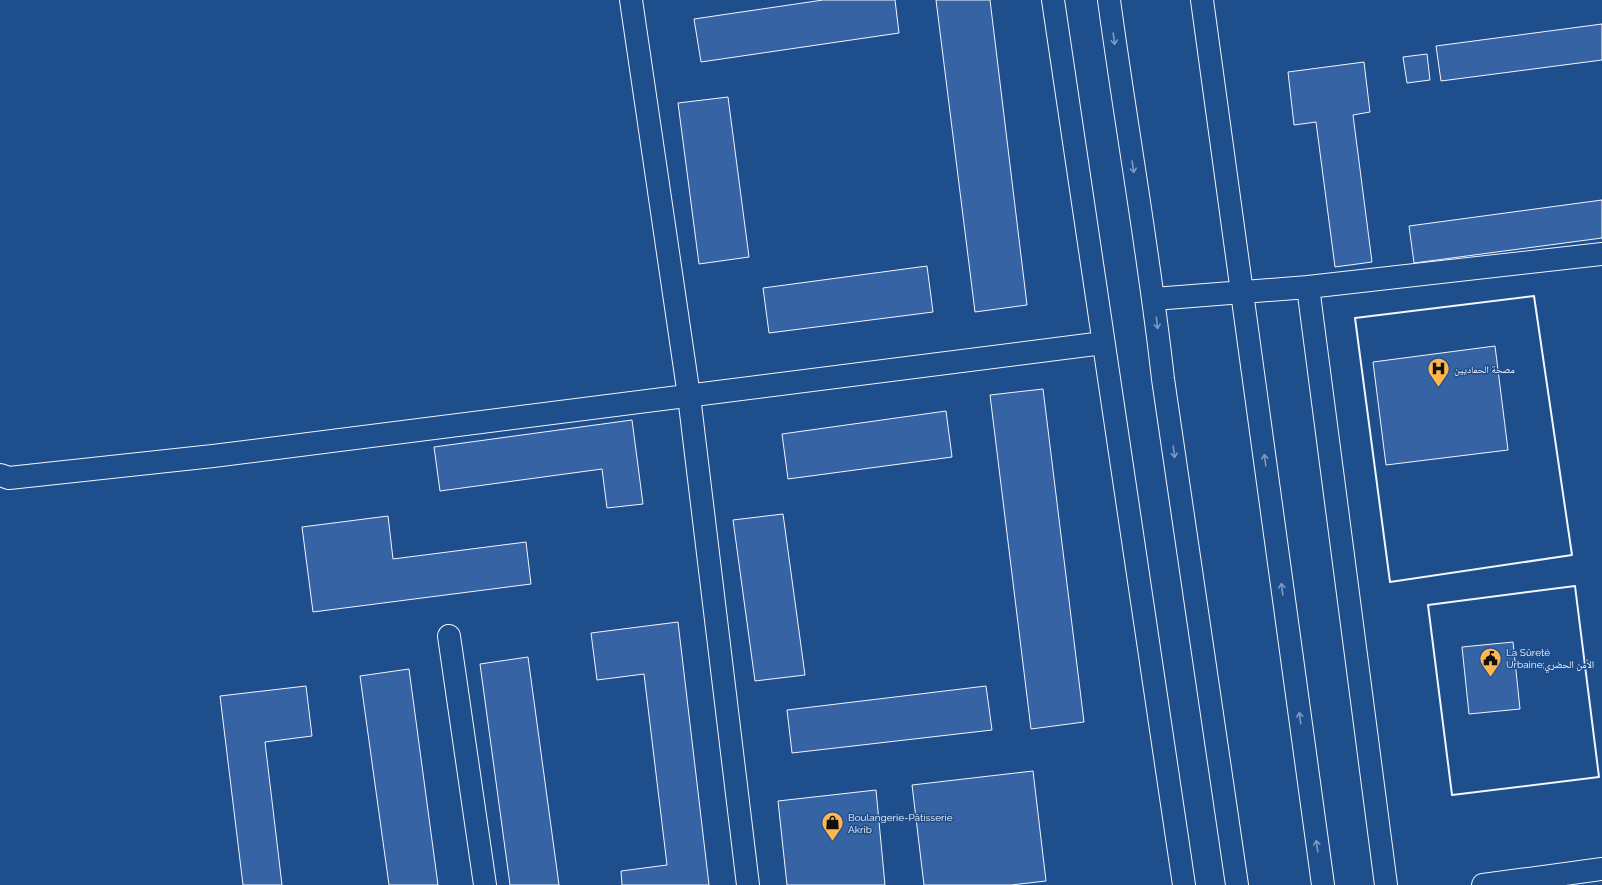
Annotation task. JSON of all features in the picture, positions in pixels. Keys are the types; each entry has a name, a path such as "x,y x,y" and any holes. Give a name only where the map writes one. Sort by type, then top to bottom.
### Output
{"street":[{"path":"631,0 688,396 748,885"},
{"path":"1053,0 1184,885"},
{"path":"1109,0 1124,112 1154,299 1163,379 1237,885"},
{"path":"1202,0 1322,885"},
{"path":"1154,299 1308,287 1602,254"},
{"path":"1308,287 1386,885"},
{"path":"0,475 9,478 213,456 1104,343"},
{"path":"449,636 485,885"},
{"path":"1483,885 1602,869"}],"building":[{"path":"823,0 895,0 899,33 701,62 694,19"},
{"path":"936,0 990,0 1027,305 975,312"},
{"path":"1602,24 1602,60 1441,81 1436,46"},
{"path":"1427,54 1430,80 1407,83 1403,57"},
{"path":"1364,62 1370,112 1353,115 1372,262 1335,267 1316,122 1294,125 1288,72"},
{"path":"728,97 749,257 699,264 678,103"},
{"path":"1602,200 1602,238 1414,263 1409,226"},
{"path":"927,266 933,312 769,333 763,288"},
{"name":"مصحة الحماديين","path":"1495,346 1508,450 1386,465 1373,362"},
{"path":"1043,389 1084,722 1031,729 990,395"},
{"path":"946,411 952,457 788,479 782,434"},
{"path":"632,420 643,504 607,508 602,469 440,491 434,447"},
{"path":"783,514 805,675 755,681 733,520"},
{"path":"388,516 393,559 526,542 531,584 313,612 302,527"},
{"path":"678,622 709,885 622,885 621,871 667,865 644,674 597,680 591,633"},
{"name":"La Sûreté Urbaine;الأمن الحضري","path":"1513,642 1520,709 1469,714 1462,647"},
{"path":"528,657 559,885 510,885 480,664"},
{"path":"409,669 438,885 389,885 360,676"},
{"path":"306,686 312,736 265,742 282,885 243,885 220,696"},
{"path":"986,686 992,730 792,753 787,710"},
{"path":"1033,771 1046,881 1011,885 924,885 912,785"},
{"name":"Boulangerie-Pâtisserie Akrib","path":"876,790 885,885 787,885 778,801"}],"wall":[{"path":"1534,296 1572,555 1390,582 1355,318 1534,296"},
{"path":"1575,586 1599,777 1452,795 1428,605 1575,586"}],"place":[{"name":"مصحة الحماديين","path":"1438,388"},
{"name":"La Sûreté Urbaine;الأمن الحضري","path":"1491,678"},
{"name":"Boulangerie-Pâtisserie Akrib","path":"832,842"}]}
